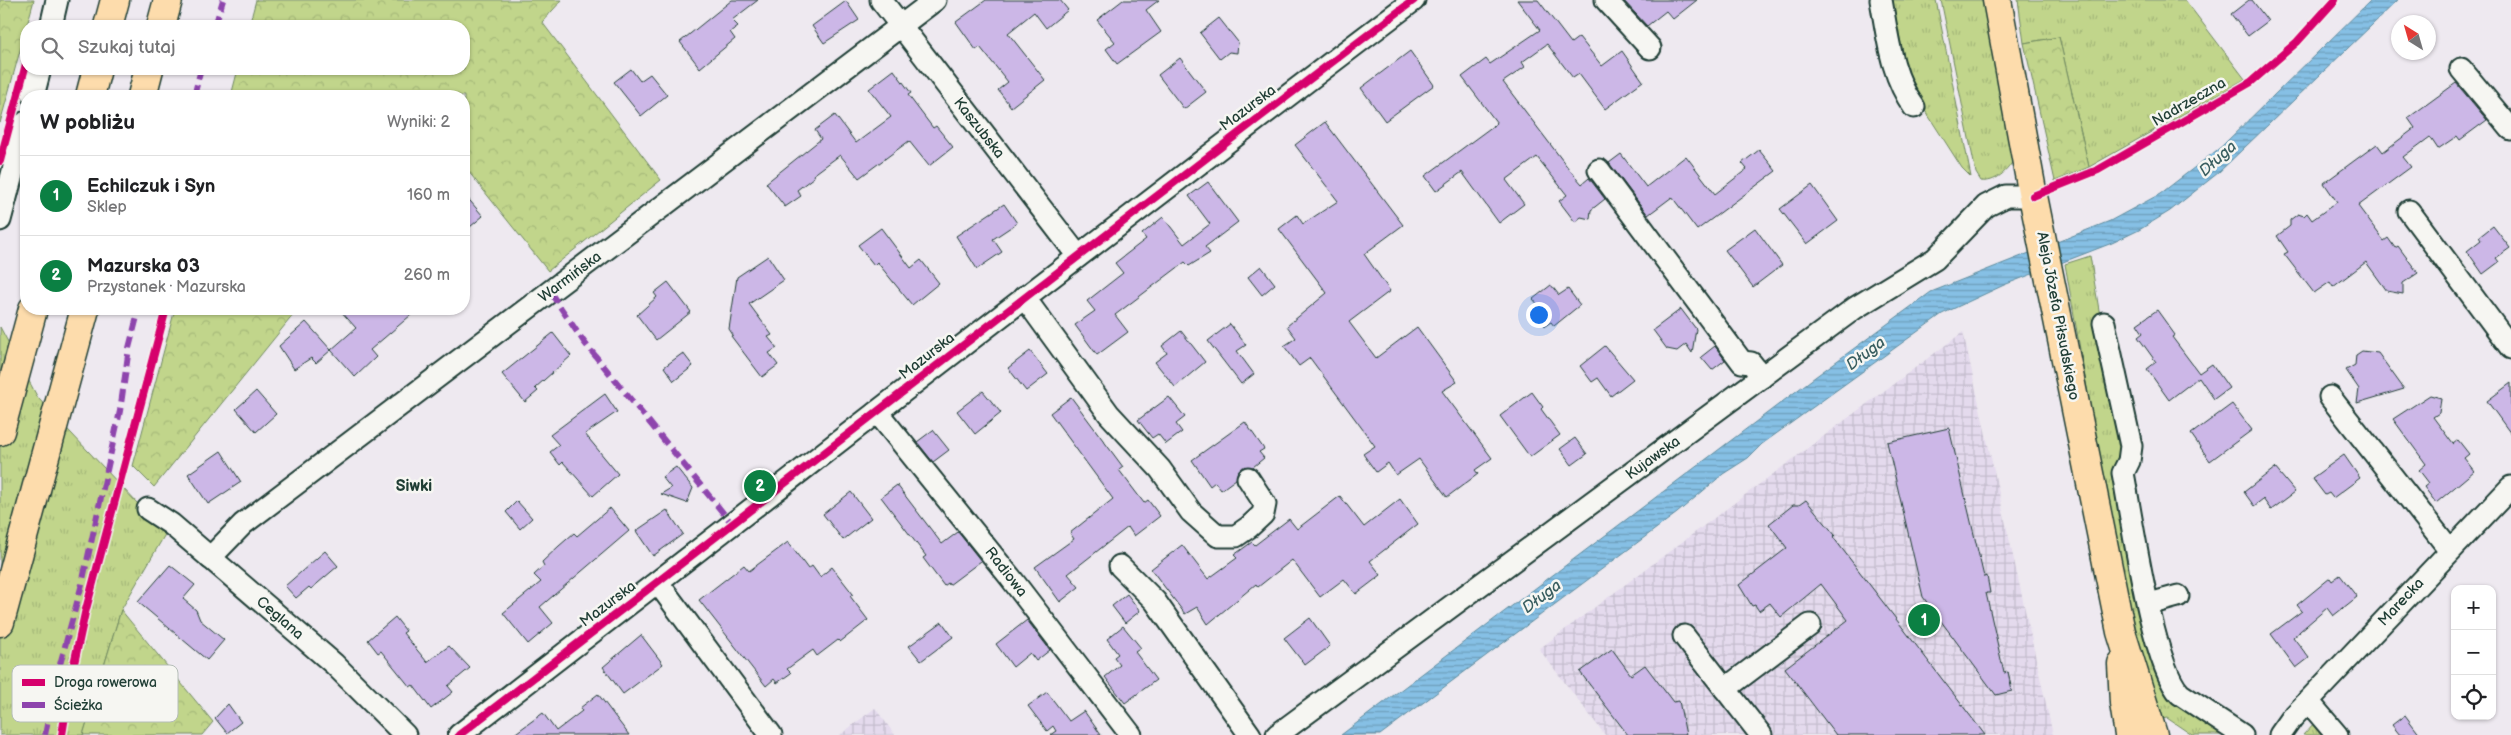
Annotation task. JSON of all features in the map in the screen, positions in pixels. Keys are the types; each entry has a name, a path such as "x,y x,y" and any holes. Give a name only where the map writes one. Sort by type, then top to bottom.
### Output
{"main road":[{"path":"110,20 115,0"},
{"path":"162,20 168,0"},
{"name":"Aleja Józefa Piłsudskiego","path":"1997,0 2033,196 2121,632 2153,735"},
{"path":"92,90 95,75"},
{"path":"144,90 147,75"},
{"path":"0,431 31,315"},
{"path":"0,622 83,315"},
{"name":"Aleja Józefa Piłsudskiego","path":"2121,632 2124,703 2129,735"}],"street":[{"path":"52,20 57,0"},
{"name":"Kaszubska","path":"881,0 1078,256"},
{"name":"Warmińska","path":"210,558 243,524 935,0"},
{"name":"Mazurska","path":"459,735 658,584 1078,256 1414,0"},
{"path":"1606,0 1650,48"},
{"path":"1881,0 1893,70 1902,92 1914,107"},
{"path":"2461,68 2511,129"},
{"path":"35,90 38,75"},
{"path":"0,220 20,145"},
{"path":"1599,170 1742,362 1751,363 1762,377"},
{"name":"Kujawska","path":"1277,735 1855,308 1935,260 1986,206 2006,196 2033,196"},
{"path":"2409,211 2511,348"},
{"path":"1024,298 1110,414 1160,469 1191,512 1218,536 1236,536 1263,514 1265,504 1248,478"},
{"path":"2104,323 2130,446 2129,461 2122,473 2149,604 2166,672 2172,686 2180,694 2242,735"},
{"path":"2330,397 2450,550"},
{"name":"Radiowa","path":"877,412 1010,576 1131,735"},
{"name":"Marecka","path":"2280,735 2292,718 2511,487"},
{"name":"Ceglana","path":"148,510 171,524 334,664 406,735"},
{"path":"1120,566 1156,602 1250,735"},
{"path":"658,584 770,735"},
{"path":"2149,604 2178,596"},
{"path":"1725,689 1810,625"},
{"path":"1684,636 1761,735"},
{"path":"2308,701 2336,735"},
{"name":"Marecka","path":"2266,735 2292,718"}],"shaded area":[{"path":"1963,332 2053,735 1605,735 1539,649"},
{"path":"875,708 895,735 840,735"}],"green space":[{"path":"0,0 34,0 28,20 20,20 20,51 0,123"},
{"path":"256,0 562,0 542,22 661,180 548,271 470,174 470,90 233,90 236,75 470,75 470,20 251,20"},
{"path":"1892,0 1936,0 1971,177 1962,168 1910,87"},
{"path":"1941,0 1984,0 2014,159 2005,172 1991,180 1981,181 1976,173"},
{"path":"2018,0 2185,0 2245,79 2089,167 2059,37 2024,43"},
{"path":"2059,37 2089,167 2055,181 2024,43"},
{"path":"2090,256 2158,664 2233,735 2192,735 2167,718 2157,720 2151,686 2128,598 2092,417 2065,264"},
{"path":"173,315 293,315 154,487 133,466"},
{"path":"0,327 38,398 138,504 167,531 121,610 104,665 12,665 12,722 87,722 83,735 0,735"},
{"path":"121,610 166,665 104,665"},
{"path":"178,679 213,722 202,735 83,735 87,722 178,722"},
{"path":"2317,720 2324,735 2303,735"}],"water":[{"name":"Długa","path":"2371,0 2398,0 2218,173 2170,211 2139,230 2112,243 2004,285 1942,314 1762,444 1748,458 1723,474 1677,513 1380,735 1341,735 1815,377 1931,292 2110,221 2160,194 2221,147"}],"building":[{"path":"732,0 758,0 732,20 738,26 730,32 735,39 700,68 680,42"},
{"path":"986,0 1060,0 1068,10 1046,28 1034,12 1008,33 1045,80 1011,107 998,90 1008,82 980,47 976,50 956,22"},
{"path":"1123,0 1159,0 1146,10 1161,32 1117,64 1106,49 1115,42 1097,20"},
{"path":"1517,0 1538,0 1571,43 1579,37 1602,66 1622,51 1643,81 1605,109 1579,74 1573,78 1547,44 1522,62 1525,67 1503,82 1582,184 1589,178 1605,199 1591,210 1590,219 1581,217 1575,222 1559,201 1567,195 1537,157 1506,180 1524,204 1499,223 1462,172 1436,191 1425,176 1497,123 1462,77 1486,59 1490,64 1540,30"},
{"path":"1623,0 1697,0 1673,19 1666,11 1647,26"},
{"path":"2249,0 2252,0 2268,21 2248,36 2231,14"},
{"path":"846,1 859,20 824,43 812,26"},
{"path":"1219,18 1238,42 1237,53 1229,52 1220,59 1200,33"},
{"path":"1410,51 1434,85 1385,121 1361,88"},
{"path":"1180,58 1206,92 1184,109 1158,75"},
{"path":"631,69 640,81 650,74 667,95 641,116 614,82"},
{"path":"894,70 911,93 908,95 933,128 936,126 953,147 929,166 909,141 859,178 840,155 813,175 814,177 797,190 801,196 785,207 766,183 821,139 815,130 835,115 856,143 891,117 869,89"},
{"path":"2456,83 2487,120 2460,140 2457,136 2438,149 2430,137 2403,157 2411,167 2358,206 2384,241 2388,238 2395,248 2398,246 2418,273 2403,283 2403,294 2387,291 2366,262 2333,287 2330,282 2314,293 2284,254 2288,252 2277,236 2290,226 2290,220 2298,214 2304,216 2307,213 2312,220 2337,202 2324,183 2377,144 2383,152 2415,128 2408,118"},
{"path":"1325,122 1403,225 1364,254 1390,291 1349,322 1376,358 1417,327 1457,382 1442,391 1492,458 1475,470 1478,474 1447,497 1419,459 1396,475 1388,463 1376,472 1363,454 1375,446 1310,358 1299,366 1284,346 1296,338 1287,326 1327,293 1279,229 1297,215 1303,224 1338,201 1295,145"},
{"path":"1759,150 1776,171 1697,230 1672,197 1648,215 1609,163 1621,154 1646,187 1686,156 1715,194 1747,169 1742,163"},
{"path":"1208,182 1238,222 1205,247 1210,253 1189,266 1185,262 1115,315 1128,332 1097,355 1075,325 1095,311 1087,301 1123,273 1115,263 1146,239 1142,234 1163,217 1184,244 1210,224 1189,196"},
{"path":"1812,185 1838,221 1807,244 1780,209"},
{"path":"470,201 483,216 470,227"},
{"path":"1004,204 1017,223 993,239 1002,252 977,269 956,236"},
{"path":"2493,226 2510,248 2496,258 2499,262 2483,274 2467,251 2481,240 2479,237"},
{"path":"881,228 911,268 921,260 939,283 912,305 877,262 874,265 858,245"},
{"path":"1755,228 1782,265 1753,287 1725,250"},
{"path":"768,256 784,280 749,304 772,335 768,337 777,348 769,353 778,365 762,377 731,336 733,335 729,329 737,277"},
{"path":"1261,266 1275,284 1262,295 1248,277"},
{"path":"668,282 691,312 656,340 637,315 657,297 654,293"},
{"path":"1551,285 1559,295 1568,289 1580,305 1554,326 1551,322 1545,326 1533,310 1539,306 1533,299"},
{"path":"1681,309 1696,329 1692,353 1686,344 1677,351 1667,349 1653,330"},
{"path":"2157,310 2175,335 2172,337 2199,373 2212,364 2229,388 2214,399 2199,377 2169,400 2147,369 2156,362 2138,337 2143,333 2137,324"},
{"path":"344,315 411,315 370,350 376,357 355,377 331,350 356,328"},
{"path":"306,322 331,350 316,363 311,358 294,369 279,346"},
{"path":"1230,324 1246,345 1237,351 1254,374 1241,384 1208,341"},
{"path":"1181,331 1205,362 1175,387 1155,362 1167,353 1162,346"},
{"path":"553,333 571,356 535,388 538,391 525,402 502,374"},
{"path":"1605,346 1633,379 1611,396 1598,378 1592,382 1580,366"},
{"path":"1715,346 1725,360 1712,370 1701,357"},
{"path":"1030,351 1048,374 1026,391 1008,368"},
{"path":"2362,351 2378,353 2404,389 2357,403 2359,389 2346,370 2355,365 2356,355"},
{"path":"683,353 693,366 674,381 664,367"},
{"path":"2511,383 2511,434 2487,401"},
{"path":"256,391 276,414 256,432 236,409"},
{"path":"983,391 1001,413 975,434 957,411"},
{"path":"1532,392 1543,407 1541,409 1560,435 1530,457 1500,416"},
{"path":"605,394 617,412 585,434 618,474 593,496 563,462 560,465 550,452 559,445 550,435"},
{"path":"2430,395 2441,398 2439,413 2433,417 2453,444 2458,440 2469,454 2464,458 2474,471 2436,503 2424,487 2429,483 2419,470 2426,464 2393,419"},
{"path":"1071,397 1123,467 1119,470 1144,503 1148,500 1160,516 1134,536 1128,527 1068,574 1079,587 1060,602 1035,567 1074,539 1070,533 1113,499 1050,413"},
{"path":"1169,397 1185,417 1176,424 1182,432 1166,444 1158,434 1152,438 1138,420"},
{"path":"2232,404 2252,430 2210,461 2191,434"},
{"path":"1245,422 1264,449 1259,452 1264,458 1253,467 1241,468 1236,479 1221,490 1215,482 1210,486 1192,460"},
{"path":"1949,428 1984,577 1987,576 1990,593 1986,593 2004,673 2008,672 2012,691 1996,695 1923,597 1887,442"},
{"path":"933,430 949,450 933,462 917,442"},
{"path":"1575,438 1587,454 1572,465 1560,449"},
{"path":"221,451 241,482 208,504 188,474"},
{"path":"2344,455 2360,478 2333,498 2329,493 2325,495 2312,478"},
{"path":"676,467 693,488 687,503 661,494 671,488 662,477"},
{"path":"2275,468 2295,492 2271,510 2263,499 2254,506 2244,492"},
{"path":"897,485 942,544 958,532 981,561 949,585 948,583 944,586 923,558 926,556 881,497"},
{"path":"851,492 871,518 843,540 823,514"},
{"path":"1340,496 1364,527 1400,499 1418,524 1370,561 1381,575 1356,594 1344,579 1320,597 1292,560 1258,587 1256,584 1208,624 1197,607 1185,614 1151,569 1182,545 1208,579 1237,558 1234,555 1252,542 1255,545 1289,519 1297,529"},
{"path":"1806,500 1835,535 1833,537 1985,735 1836,735 1785,668 1848,620 1821,584 1781,617 1770,603 1759,611 1755,605 1752,606 1739,585 1787,548 1769,524 1793,505 1799,505"},
{"path":"517,501 532,518 520,529 506,512"},
{"path":"610,508 629,531 540,607 553,623 528,644 503,613 541,582 534,575 544,566 542,562 574,533 577,536"},
{"path":"667,510 683,534 653,556 636,531"},
{"path":"788,542 808,569 812,566 820,577 832,567 853,594 850,596 868,620 840,642 838,640 817,656 813,650 787,669 791,673 777,683 774,679 766,686 699,600 744,565 749,571"},
{"path":"325,551 338,566 311,589 309,587 296,598 285,586"},
{"path":"170,565 195,585 183,599 196,610 200,620 224,640 207,660 138,602"},
{"path":"2340,575 2357,597 2333,616 2327,608 2293,637 2309,658 2296,668 2271,634 2302,611 2297,605 2330,578 2332,581"},
{"path":"1127,594 1140,611 1125,623 1112,606"},
{"path":"395,617 406,631 403,633 427,662 449,646 470,668 448,686 453,692 431,709 413,685 410,687 381,651 378,653 368,640"},
{"path":"1310,618 1330,646 1305,665 1284,638"},
{"path":"1027,620 1050,650 1036,661 1030,653 1013,667 996,644"},
{"path":"942,622 953,637 921,661 909,646"},
{"path":"1123,626 1141,648 1135,652 1156,680 1125,703 1105,677 1120,665 1114,657 1118,654 1107,639"},
{"path":"641,635 663,664 623,694 603,667"},
{"path":"1612,649 1631,675 1645,665 1673,702 1679,701 1686,735 1628,735 1580,672"},
{"path":"1047,692 1069,721 1084,711 1101,735 1050,735 1056,731 1053,726 1047,731 1028,706"},
{"path":"598,694 629,735 513,735 543,713 556,731 582,711 580,708"},
{"path":"228,704 241,722 227,733 215,718"},
{"path":"2405,715 2420,735 2400,735 2392,725"}],"marked path":[{"path":"217,20 223,0"},
{"path":"196,90 199,75"},
{"path":"550,292 584,342 733,525"},
{"path":"60,665 82,584 120,411 129,348 137,315"},
{"path":"45,735 48,722"}],"cycle path":[{"path":"459,735 1055,274 1414,0"},
{"name":"Nadrzeczna","path":"2033,196 2098,170 2251,82 2297,42 2335,0"},
{"path":"0,161 23,75"},
{"path":"74,665 85,613 164,315"},
{"path":"62,735 64,722"}],"place":[{"name":"Mazurska 03","path":"760,486"},
{"name":"Echilczuk i Syn","path":"1924,620"}],"district":[{"name":"Siwki","path":"414,486"}]}
